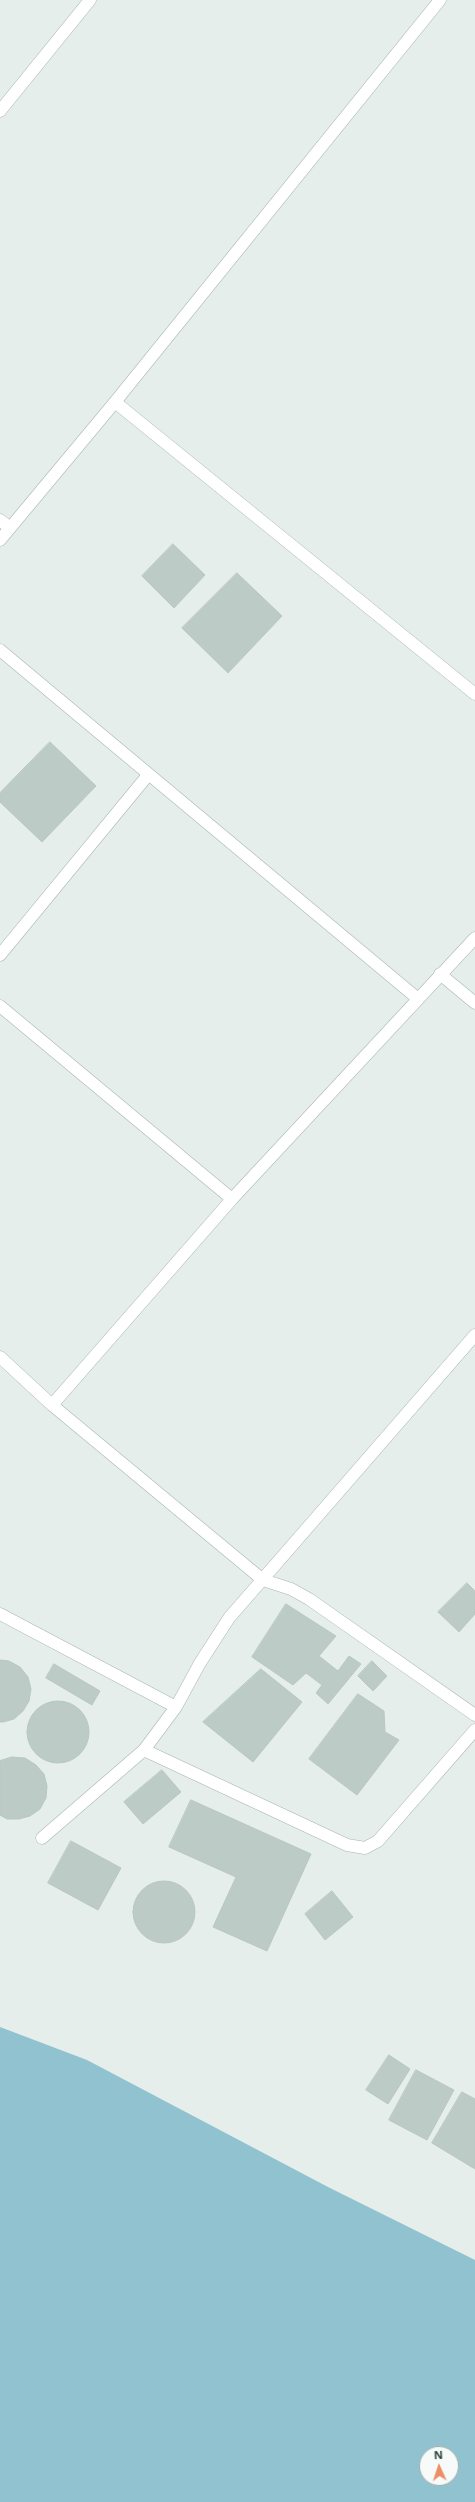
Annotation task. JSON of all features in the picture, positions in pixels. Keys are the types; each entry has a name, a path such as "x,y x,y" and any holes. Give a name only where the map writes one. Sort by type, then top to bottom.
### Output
{"street":[{"path":"0,111 90,0"},
{"path":"0,540 115,402 440,0"},
{"path":"115,402 475,694"},
{"path":"0,520 10,528"},
{"path":"0,650 417,998"},
{"path":"0,955 148,775"},
{"path":"52,1405 232,1199 417,998 475,938"},
{"path":"440,974 475,1003"},
{"path":"0,1006 232,1199"},
{"path":"42,1838 144,1750 176,1707 200,1663 229,1618 475,1335"},
{"path":"0,1357 52,1405 263,1580 291,1589 309,1599 475,1715"},
{"path":"0,1614 176,1707"},
{"path":"144,1750 347,1845 365,1848 378,1841 475,1730"}],"water":[{"path":"0,2027 87,2060 328,2187 475,2260 475,2502 0,2502"}],"building":[{"path":"173,544 205,575 174,608 142,576"},
{"path":"237,573 282,616 228,673 182,628"},
{"path":"50,742 96,786 42,842 0,802 0,793"},
{"path":"467,1583 475,1591 475,1614 459,1632 438,1612"},
{"path":"286,1604 336,1636 319,1656 338,1671 349,1656 361,1664 328,1704 316,1693 322,1685 306,1673 293,1685 252,1657"},
{"path":"0,1660 9,1661 20,1667 28,1677 31,1689 29,1701 23,1711 14,1719 3,1722 0,1722"},
{"path":"372,1661 387,1676 373,1691 358,1676"},
{"path":"54,1664 100,1691 92,1705 46,1678"},
{"path":"261,1669 302,1702 253,1762 203,1722"},
{"path":"358,1694 384,1711 385,1732 399,1740 357,1795 309,1759"},
{"path":"52,1701 64,1701 80,1710 87,1720 89,1732 87,1744 80,1754 64,1763 52,1763 41,1758 32,1749 27,1738 27,1726 32,1715 41,1706"},
{"path":"12,1757 25,1758 36,1765 44,1774 47,1786 46,1798 40,1809 30,1816 19,1819 7,1819 0,1815 0,1761"},
{"path":"162,1770 181,1792 143,1824 124,1802"},
{"path":"191,1800 311,1854 267,1951 213,1927 236,1877 169,1847"},
{"path":"71,1841 121,1868 98,1910 48,1883"},
{"path":"158,1881 170,1881 186,1890 193,1900 195,1912 193,1924 186,1934 170,1943 158,1943 147,1938 138,1929 133,1918 133,1906 138,1895 147,1886"},
{"path":"332,1891 353,1917 325,1940 305,1914"},
{"path":"389,2055 410,2069 388,2104 366,2090"},
{"path":"416,2070 454,2090 427,2140 389,2120"},
{"path":"462,2092 475,2099 475,2169 432,2143"}]}
